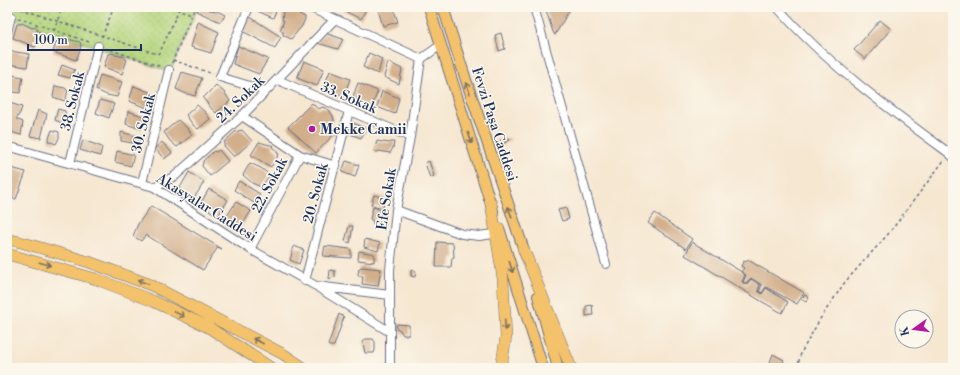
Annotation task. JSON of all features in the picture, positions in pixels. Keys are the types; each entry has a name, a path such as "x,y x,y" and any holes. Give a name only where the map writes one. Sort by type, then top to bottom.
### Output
{"highway":[{"path":"490,203 498,233 503,279 505,344 501,368"},
{"path":"7,239 89,262 151,285 310,368"},
{"path":"524,248 571,368"},
{"path":"7,254 96,279 152,301 208,328 271,368"},
{"path":"283,354 304,368"}],"main road":[{"name":"Fevzi Paşa Caddesi","path":"429,7 490,203"},
{"name":"Fevzi Paşa Caddesi","path":"444,7 466,80 524,248 558,368"},
{"path":"498,233 543,368"}],"street":[{"path":"249,7 220,77 266,91"},
{"path":"309,7 421,59 441,45"},
{"path":"534,7 606,264"},
{"path":"777,7 795,28 836,66 889,109 951,155"},
{"path":"7,32 11,16"},
{"name":"24. Sokak","path":"154,187 175,176 242,116 336,19"},
{"name":"38. Sokak","path":"70,163 98,46"},
{"name":"Efe Sokak","path":"390,368 390,270 396,210 410,137 421,59"},
{"name":"30. Sokak","path":"142,183 169,70"},
{"name":"33. Sokak","path":"278,80 410,137"},
{"name":"20. Sokak","path":"306,281 349,111"},
{"path":"242,116 300,155 336,166"},
{"name":"Akasyalar Caddesi","path":"7,146 154,187 250,249 316,286 390,295"},
{"name":"22. Sokak","path":"250,249 300,155"},
{"path":"396,210 462,234 479,236 498,233"},
{"path":"316,286 390,332"}],"path":[{"path":"15,7 158,54 180,7"},
{"path":"54,31 62,7"},
{"path":"98,46 114,7"},
{"path":"170,7 192,14"},
{"path":"11,16 169,70 195,7"},
{"path":"173,60 220,77"},
{"path":"797,368 801,353 820,319 845,282 890,232 951,155"}],"green space":[{"path":"7,7 198,7 170,72 7,17"}],"building":[{"path":"198,7 208,7 209,10 217,11 225,15 220,22 196,11"},
{"path":"254,7 278,7 273,18 253,9"},
{"path":"286,7 305,17 302,26 291,39 283,35 283,32 280,30 284,21 282,20 283,12"},
{"path":"336,7 367,7 361,19"},
{"path":"377,7 393,7 398,22 383,26"},
{"path":"545,7 571,7 555,35 553,32"},
{"path":"247,15 281,37 275,48 242,31"},
{"path":"880,20 891,29 865,59 854,50"},
{"path":"198,22 219,32 211,53 191,47"},
{"path":"22,23 32,28 37,28 37,31 40,32 35,47 13,38 17,24"},
{"path":"325,33 343,39 338,49 317,43"},
{"path":"501,33 505,49 499,51 495,35"},
{"path":"58,37 80,42 81,46 76,60 53,52"},
{"path":"238,46 268,59 259,74 233,64"},
{"path":"10,51 29,54 27,67 7,64"},
{"path":"111,53 125,57 127,60 122,74 104,67 108,54"},
{"path":"369,53 382,59 378,74 363,67"},
{"path":"304,61 324,69 317,86 297,78"},
{"path":"388,62 402,69 399,84 384,77"},
{"path":"62,65 75,70 70,78 58,75"},
{"path":"330,71 350,79 344,96 323,88"},
{"path":"182,72 202,78 195,96 176,89"},
{"path":"7,74 23,77 20,93 7,91"},
{"path":"100,75 122,82 117,97 107,95 96,90"},
{"path":"358,83 378,91 372,106 352,99"},
{"path":"216,85 225,93 230,101 216,113 203,98"},
{"path":"55,86 65,88 68,91 65,101 53,97"},
{"path":"134,86 152,93 147,108 129,101"},
{"path":"382,91 399,98 395,114 377,107"},
{"path":"100,100 114,104 109,118 96,113"},
{"path":"7,102 22,107 16,119 23,122 21,135 7,131"},
{"name":"Mekke Camii","path":"312,103 318,109 323,107 329,110 334,121 330,126 336,132 316,153 288,127"},
{"path":"197,105 210,119 198,129 186,115"},
{"path":"58,109 65,111 66,117 62,123 55,120"},
{"path":"38,110 47,114 41,138 30,136"},
{"path":"128,111 146,117 141,129 126,124"},
{"path":"178,120 192,135 177,147 170,141 164,132"},
{"path":"351,122 367,129 361,138 347,133"},
{"path":"52,130 59,132 59,138 56,144 48,141"},
{"path":"242,130 252,141 234,157 224,146 225,141 235,132"},
{"path":"121,132 140,137 139,144 121,141"},
{"path":"509,138 510,140 504,143 504,145 499,145 498,141"},
{"path":"83,140 102,147 100,156 80,150"},
{"path":"377,141 389,143 394,142 390,153 379,151 375,152"},
{"path":"162,142 172,153 164,159 155,148"},
{"path":"259,142 272,145 272,147 279,154 271,167 251,155"},
{"path":"219,150 228,161 210,176 202,166 203,161 214,151 216,152"},
{"path":"117,151 134,155 131,166 115,162"},
{"path":"346,161 359,165 355,177 342,172"},
{"path":"429,161 434,176 430,178 425,163"},
{"path":"250,163 261,168 270,175 261,187 252,183 243,175"},
{"path":"7,167 26,172 16,199 7,197"},
{"path":"189,172 204,182 193,200 178,191"},
{"path":"239,181 260,194 254,203 234,190"},
{"path":"209,189 228,200 218,216 200,204"},
{"path":"374,195 385,198 383,208 371,205"},
{"path":"236,202 251,211 240,229 225,219"},
{"path":"151,206 222,249 218,247 203,270 146,235 141,241 133,236 138,224"},
{"path":"373,207 382,210 379,225 373,224 373,221 370,219"},
{"path":"566,208 569,219 562,221 558,210"},
{"path":"655,213 692,239 686,249 648,223"},
{"path":"349,226 353,226 350,243 345,241"},
{"path":"365,239 380,243 378,251 364,247"},
{"path":"437,242 453,243 454,257 452,258 451,267 436,267"},
{"path":"692,242 740,271 745,275 742,282 746,285 751,279 760,285 758,291 762,294 766,288 788,302 782,313 685,255"},
{"path":"294,246 304,250 299,264 290,260"},
{"path":"325,246 350,249 351,258 323,256"},
{"path":"359,251 374,254 374,262 358,260"},
{"path":"748,260 803,292 804,293 797,304 766,287 762,293 759,291 762,285 751,278 746,283 743,282 746,275 741,272 744,268 741,266 744,261 746,262"},
{"path":"361,267 381,269 378,286 362,284 363,276 358,276 359,269"},
{"path":"330,270 335,271 335,277 329,279"},
{"path":"411,270 416,271 415,277 411,276"},
{"path":"805,295 809,298 806,302 801,299"},
{"path":"592,305 593,315 586,316 586,306"},
{"path":"339,314 344,317 334,346 329,346 328,345"},
{"path":"397,324 409,325 409,335 403,335 400,330 396,328"},
{"path":"364,339 373,339 375,342 374,353 365,353 363,343"},
{"path":"773,354 784,360 781,367 770,362"}],"place":[{"name":"Mekke Camii","path":"312,129"}]}
